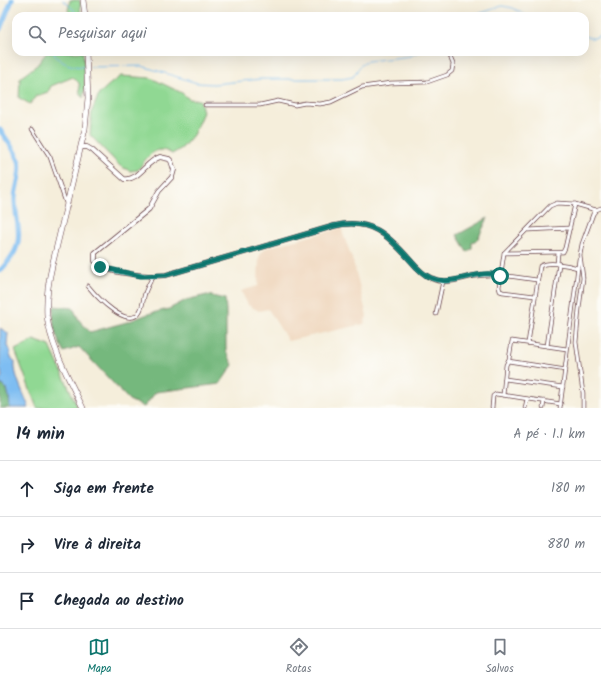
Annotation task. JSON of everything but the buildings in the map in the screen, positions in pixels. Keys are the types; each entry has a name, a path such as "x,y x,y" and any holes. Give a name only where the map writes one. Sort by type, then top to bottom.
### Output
{"main road":[{"path":"83,0 84,12"},
{"path":"83,408 52,337 47,315 48,283 81,147 87,110 86,56"}],"street":[{"path":"205,104 260,104 278,101 295,104 320,104 331,102 362,87 391,83 422,83 448,75 452,71 453,64 450,56"},
{"path":"32,129 50,157 67,204"},
{"path":"81,147 87,147 92,150 120,176 126,179 133,177 156,158 164,157 174,166 174,173 172,177 159,191 152,206 132,224 98,250 94,256 95,261 100,267 153,276 173,273 334,226 353,224 368,226 385,234 425,274 431,278 443,282 482,275 501,275 537,280"},
{"path":"534,296 501,292 499,287 504,253 550,206 557,204 575,204 596,210 601,208"},
{"path":"504,253 558,253 564,250 575,204"},
{"path":"492,408 493,396 496,394 561,406 580,255 582,244 596,210"},
{"path":"527,230 570,228"},
{"path":"548,346 558,253"},
{"path":"580,255 583,278 578,309 576,342 583,393 583,408"},
{"path":"528,343 534,296 541,265 558,264 578,268"},
{"path":"88,286 95,295 116,312 126,317 134,317 138,315 141,310 145,292 153,276"},
{"path":"436,314 443,282"},
{"path":"503,395 506,365 512,341 567,349"},
{"path":"508,361 566,370"},
{"path":"505,379 564,387"},
{"path":"525,408 527,399"},
{"path":"542,408 544,402"}],"shaded area":[{"path":"341,228 353,261 367,316 364,324 288,341 268,309 259,311 248,305 241,291 258,286 259,257 266,248"}],"green space":[{"path":"70,0 80,0 81,12 69,12"},
{"path":"44,56 83,56 85,88 83,98 80,94 79,83 73,77 51,86 48,92 36,96 30,104 19,98 20,78 37,65"},
{"path":"121,76 151,78 182,93 189,99 200,100 203,112 193,135 182,148 172,154 161,150 152,153 138,170 130,171 120,166 90,135 92,111 99,94"},
{"path":"488,218 477,240 472,242 472,248 467,252 457,235"},
{"path":"207,295 225,299 226,351 233,365 220,384 156,392 144,407 129,400 79,347 64,352 55,330 53,318 54,306 73,308 79,320 90,332 169,309 186,300"},
{"path":"34,340 50,346 78,408 37,408 15,350"},
{"path":"0,384 6,388 10,408 0,408"}],"water":[{"path":"0,328 8,333 7,346 10,351 10,356 15,362 17,379 29,408 10,408 6,388 0,384 0,379 2,377 0,370"}],"waterway":[{"path":"0,29 12,0"},
{"path":"63,0 75,12"},
{"path":"485,12 502,6 513,8 520,12"},
{"path":"589,38 601,35"},
{"path":"56,56 64,63 72,66 84,67"},
{"path":"90,67 142,66 197,83 214,84 261,79 342,79 353,77 360,66 367,61 410,56"},
{"path":"0,130 11,145 20,166 15,197 19,235 18,241 16,250 0,271"}],"route":[{"path":"100,267 141,276 166,275 334,226 353,224 368,226 385,234 400,248 418,269 431,278 439,281 453,281 482,275 501,275 500,276"}]}
